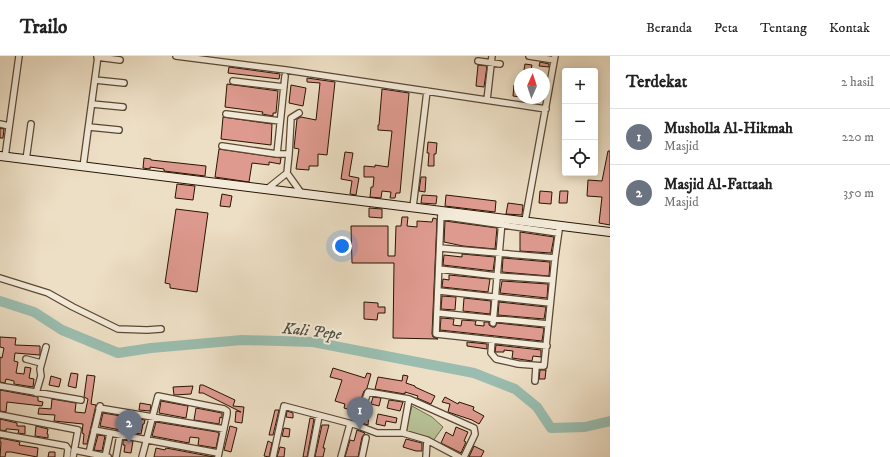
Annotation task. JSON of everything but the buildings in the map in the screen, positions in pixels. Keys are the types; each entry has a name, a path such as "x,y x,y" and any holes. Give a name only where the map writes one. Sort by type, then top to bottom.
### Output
{"main road":[{"path":"3,157 267,189 502,221 526,221 610,232"}],"street":[{"path":"3,157 19,56"},
{"path":"176,56 271,68 546,109"},
{"path":"487,100 492,56"},
{"path":"526,221 555,58 529,56"},
{"path":"83,167 97,57 120,60"},
{"path":"478,61 500,64"},
{"path":"277,154 285,76"},
{"path":"95,80 124,83"},
{"path":"233,81 284,87"},
{"path":"413,208 427,91"},
{"path":"92,104 123,107"},
{"path":"267,189 286,173 289,154 290,118 298,113"},
{"path":"226,114 280,121"},
{"path":"0,124 9,126"},
{"path":"26,160 31,124"},
{"path":"89,127 119,130"},
{"path":"222,146 277,154 289,154"},
{"path":"286,173 302,194"},
{"path":"492,340 491,352 496,359 510,363 544,366 547,346 552,280 558,232 502,221 441,215 437,335 492,340 547,346"},
{"path":"493,321 502,221"},
{"path":"440,248 555,258"},
{"path":"439,269 498,276 552,280"},
{"path":"0,278 48,293 72,307 118,329 161,329"},
{"path":"439,291 550,302"},
{"path":"438,313 493,321 548,324"},
{"path":"36,393 41,376 40,369 46,347"},
{"path":"26,359 42,363"},
{"path":"535,381 536,366"},
{"path":"0,386 81,400"},
{"path":"341,457 353,424 368,392 409,399 474,428 475,434 464,457"},
{"path":"94,430 110,434 120,435 147,441 218,455 227,411 224,409 158,396 147,441 142,457"},
{"path":"403,433 409,399"},
{"path":"273,457 284,406 353,424 377,433 403,433 427,440 459,457"},
{"path":"89,453 99,407 152,418 224,429"},
{"path":"0,415 78,430 73,457"},
{"path":"311,457 319,416"},
{"path":"0,434 66,446 68,449 67,457"},
{"path":"74,450 106,457 110,434"},
{"path":"116,457 120,435"},
{"path":"362,457 366,438"},
{"path":"426,457 427,440"}],"green space":[{"path":"412,406 432,417 443,427 433,441 407,431 406,429"}],"waterway":[{"name":"Kali Pepe","path":"0,301 34,312 62,330 118,353 151,348 242,340 313,342 474,373 515,389 537,407 551,428 585,427 610,421"}],"place":[{"name":"Musholla Al-Hikmah","path":"360,430"},
{"name":"Masjid Al-Fattaah","path":"129,443"}]}
